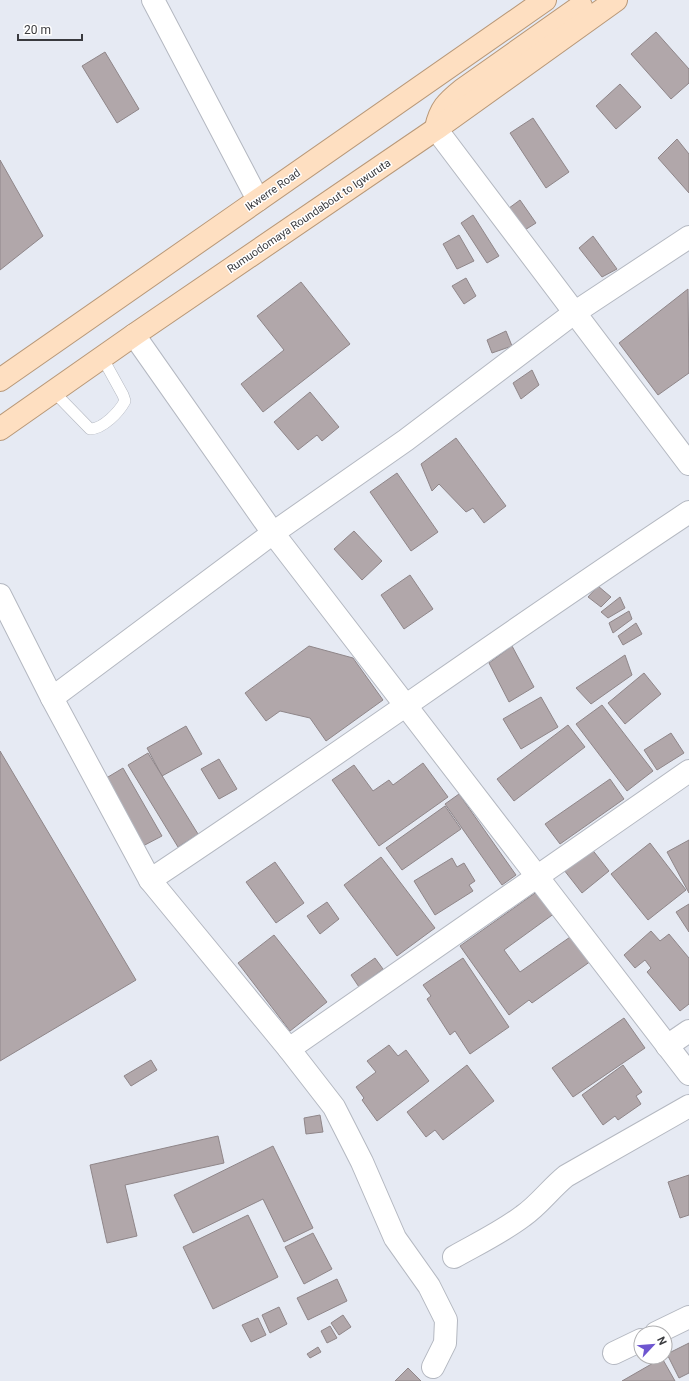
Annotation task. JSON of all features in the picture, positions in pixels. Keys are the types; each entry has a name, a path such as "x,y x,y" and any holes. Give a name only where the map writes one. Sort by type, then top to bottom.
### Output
{"main road":[{"name":"Ikwerre Road","path":"0,380 545,0"},
{"path":"436,130 439,114 448,101 590,0"},
{"name":"Rumuodomaya Roundabout to Igwuruta","path":"0,429 134,335 436,130 616,0"}],"street":[{"path":"153,0 258,200"},
{"path":"436,130 689,464"},
{"path":"52,698 273,533 406,440 574,313 689,237"},
{"path":"134,335 273,533 406,704 536,877 689,1074"},
{"path":"150,880 278,795 553,602 689,512"},
{"path":"0,595 52,698 150,880 289,1049 334,1107 362,1162 395,1238 429,1286 446,1320 446,1343 433,1367"},
{"path":"289,1049 689,771"},
{"path":"667,1046 689,1030"},
{"path":"454,1257 522,1217 537,1205 553,1187 566,1176 689,1106"},
{"path":"672,1325 689,1317"},
{"path":"614,1353 633,1344"}],"lane":[{"path":"53,391 90,429 96,429 102,425 122,407 125,401 102,357"}],"building":[{"path":"656,32 689,69 689,83 671,99 631,54"},
{"path":"105,52 139,109 117,123 82,66"},
{"path":"620,84 641,107 616,129 596,106"},
{"path":"533,118 569,172 546,188 510,133"},
{"path":"677,139 689,154 689,193 658,158"},
{"path":"0,160 43,236 0,270"},
{"path":"520,200 536,223 520,233 505,211"},
{"path":"473,215 499,256 487,263 461,223"},
{"path":"459,235 474,261 457,269 443,244"},
{"path":"593,236 617,269 602,277 579,248"},
{"path":"466,278 476,296 464,304 452,286"},
{"path":"301,282 350,344 263,412 241,384 284,350 257,316"},
{"path":"688,289 689,373 658,395 619,343"},
{"path":"506,331 512,346 492,353 487,340"},
{"path":"532,370 539,385 521,399 513,383"},
{"path":"310,392 339,427 322,441 317,435 298,450 274,422"},
{"path":"456,438 506,506 484,523 473,508 466,512 439,484 432,491 421,464"},
{"path":"397,473 438,532 411,551 370,492"},
{"path":"354,531 382,561 362,580 334,549"},
{"path":"410,575 433,609 404,629 381,595"},
{"path":"598,586 611,597 601,607 588,597"},
{"path":"620,597 625,608 608,618 601,612"},
{"path":"629,611 632,619 613,633 609,623"},
{"path":"636,623 642,634 623,645 618,636"},
{"path":"309,646 353,658 383,700 326,741 310,718 280,711 266,721 245,693"},
{"path":"512,646 534,687 509,702 489,663"},
{"path":"625,655 632,675 591,704 576,688"},
{"path":"644,673 661,694 625,724 608,703"},
{"path":"541,697 558,727 521,749 503,719"},
{"path":"602,705 653,771 627,791 576,724"},
{"path":"568,725 585,747 514,801 497,779"},
{"path":"186,726 202,754 162,776 147,748"},
{"path":"671,733 684,753 657,770 644,750"},
{"path":"0,751 136,980 0,1061"},
{"path":"148,753 198,834 178,847 128,765"},
{"path":"219,759 237,789 219,799 201,769"},
{"path":"423,763 448,797 379,846 332,780 354,765 373,791 389,780 393,785"},
{"path":"123,768 162,836 141,847 103,780"},
{"path":"610,779 624,799 560,844 545,824"},
{"path":"459,794 516,875 502,885 445,804"},
{"path":"445,806 461,829 402,870 386,848"},
{"path":"689,840 689,893 667,852"},
{"path":"650,843 686,890 648,920 611,874"},
{"path":"591,848 609,871 582,893 564,870"},
{"path":"381,857 435,928 397,956 344,885"},
{"path":"452,858 457,867 464,863 475,881 469,885 473,891 435,915 414,881"},
{"path":"275,862 304,903 276,923 246,882"},
{"path":"538,891 555,913 504,950 520,972 573,935 591,961 532,1003 529,1000 509,1015 460,946"},
{"path":"327,902 339,919 320,934 307,916"},
{"path":"689,904 689,932 676,912"},
{"path":"651,931 660,941 669,934 689,958 689,1004 680,1011 647,972 651,968 645,960 635,968 624,955"},
{"path":"274,935 327,1002 290,1031 238,963"},
{"path":"375,958 383,969 359,987 351,975"},
{"path":"463,958 509,1027 470,1054 455,1031 450,1035 427,999 431,996 423,985"},
{"path":"624,1018 645,1048 573,1097 552,1068"},
{"path":"389,1045 398,1056 406,1050 429,1081 377,1121 362,1100 364,1098 356,1087 376,1072 367,1061"},
{"path":"151,1060 157,1070 131,1086 124,1076"},
{"path":"467,1065 494,1101 443,1140 435,1130 426,1137 407,1112"},
{"path":"623,1065 642,1092 636,1096 641,1104 618,1120 615,1116 603,1125 582,1095"},
{"path":"320,1115 323,1132 306,1134 304,1118"},
{"path":"218,1136 224,1163 125,1185 137,1236 107,1243 90,1165"},
{"path":"273,1146 313,1228 284,1242 263,1199 193,1233 174,1195"},
{"path":"689,1175 689,1215 680,1218 668,1182"},
{"path":"248,1215 278,1277 213,1309 183,1247"},
{"path":"313,1233 332,1269 304,1284 285,1247"},
{"path":"337,1279 347,1301 308,1320 297,1298"},
{"path":"279,1307 287,1324 270,1333 262,1315"},
{"path":"343,1315 351,1327 339,1335 331,1323"},
{"path":"258,1318 266,1335 251,1342 242,1325"},
{"path":"330,1326 337,1338 327,1343 321,1331"},
{"path":"689,1343 689,1373 679,1378 672,1365 673,1351"},
{"path":"318,1347 321,1352 310,1358 307,1354"},
{"path":"650,1365 666,1365 675,1381 622,1381"},
{"path":"408,1368 421,1381 395,1381"}]}
